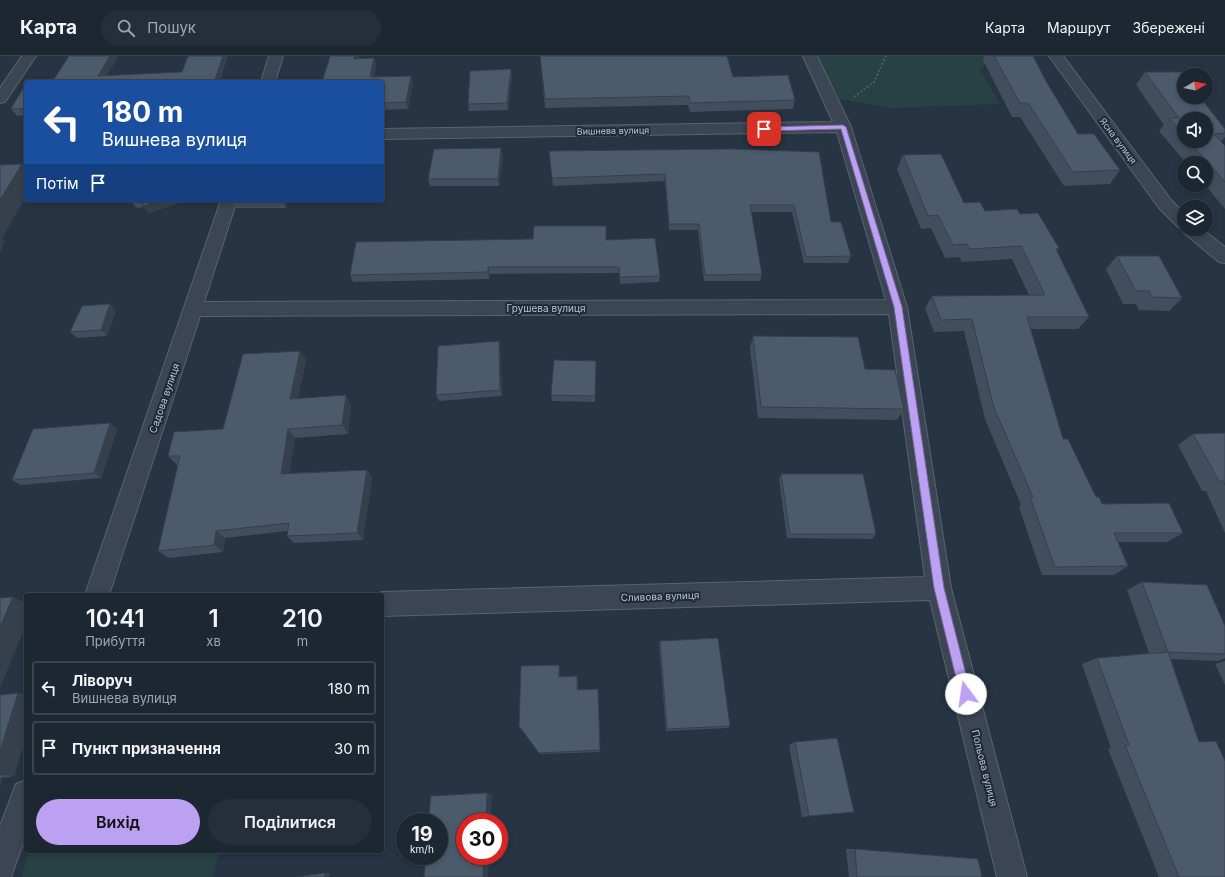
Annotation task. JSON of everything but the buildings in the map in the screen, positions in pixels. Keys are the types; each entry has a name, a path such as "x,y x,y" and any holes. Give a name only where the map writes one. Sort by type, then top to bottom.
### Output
{"street":[{"path":"0,99 29,56"},
{"path":"269,80 276,56"},
{"name":"Польова вулиця","path":"810,56 843,127 898,307 939,588 1012,877"},
{"name":"Ясна вулиця","path":"1056,56 1165,204 1177,216"},
{"name":"Вишнева вулиця","path":"384,134 843,127"},
{"name":"Садова вулиця","path":"98,593 229,202"},
{"path":"1199,236 1225,257"},
{"name":"Грушева вулиця","path":"194,309 898,307"},
{"name":"Сливова вулиця","path":"384,604 939,588"},
{"path":"0,867 24,800"}],"path":[{"path":"843,127 846,103 874,82 886,56"}],"green space":[{"path":"816,56 992,56 980,70 1000,104 891,108 840,99"},
{"path":"28,853 219,853 213,877 22,877"}],"route":[{"path":"764,129 843,127 898,307 939,588 966,694"}]}
